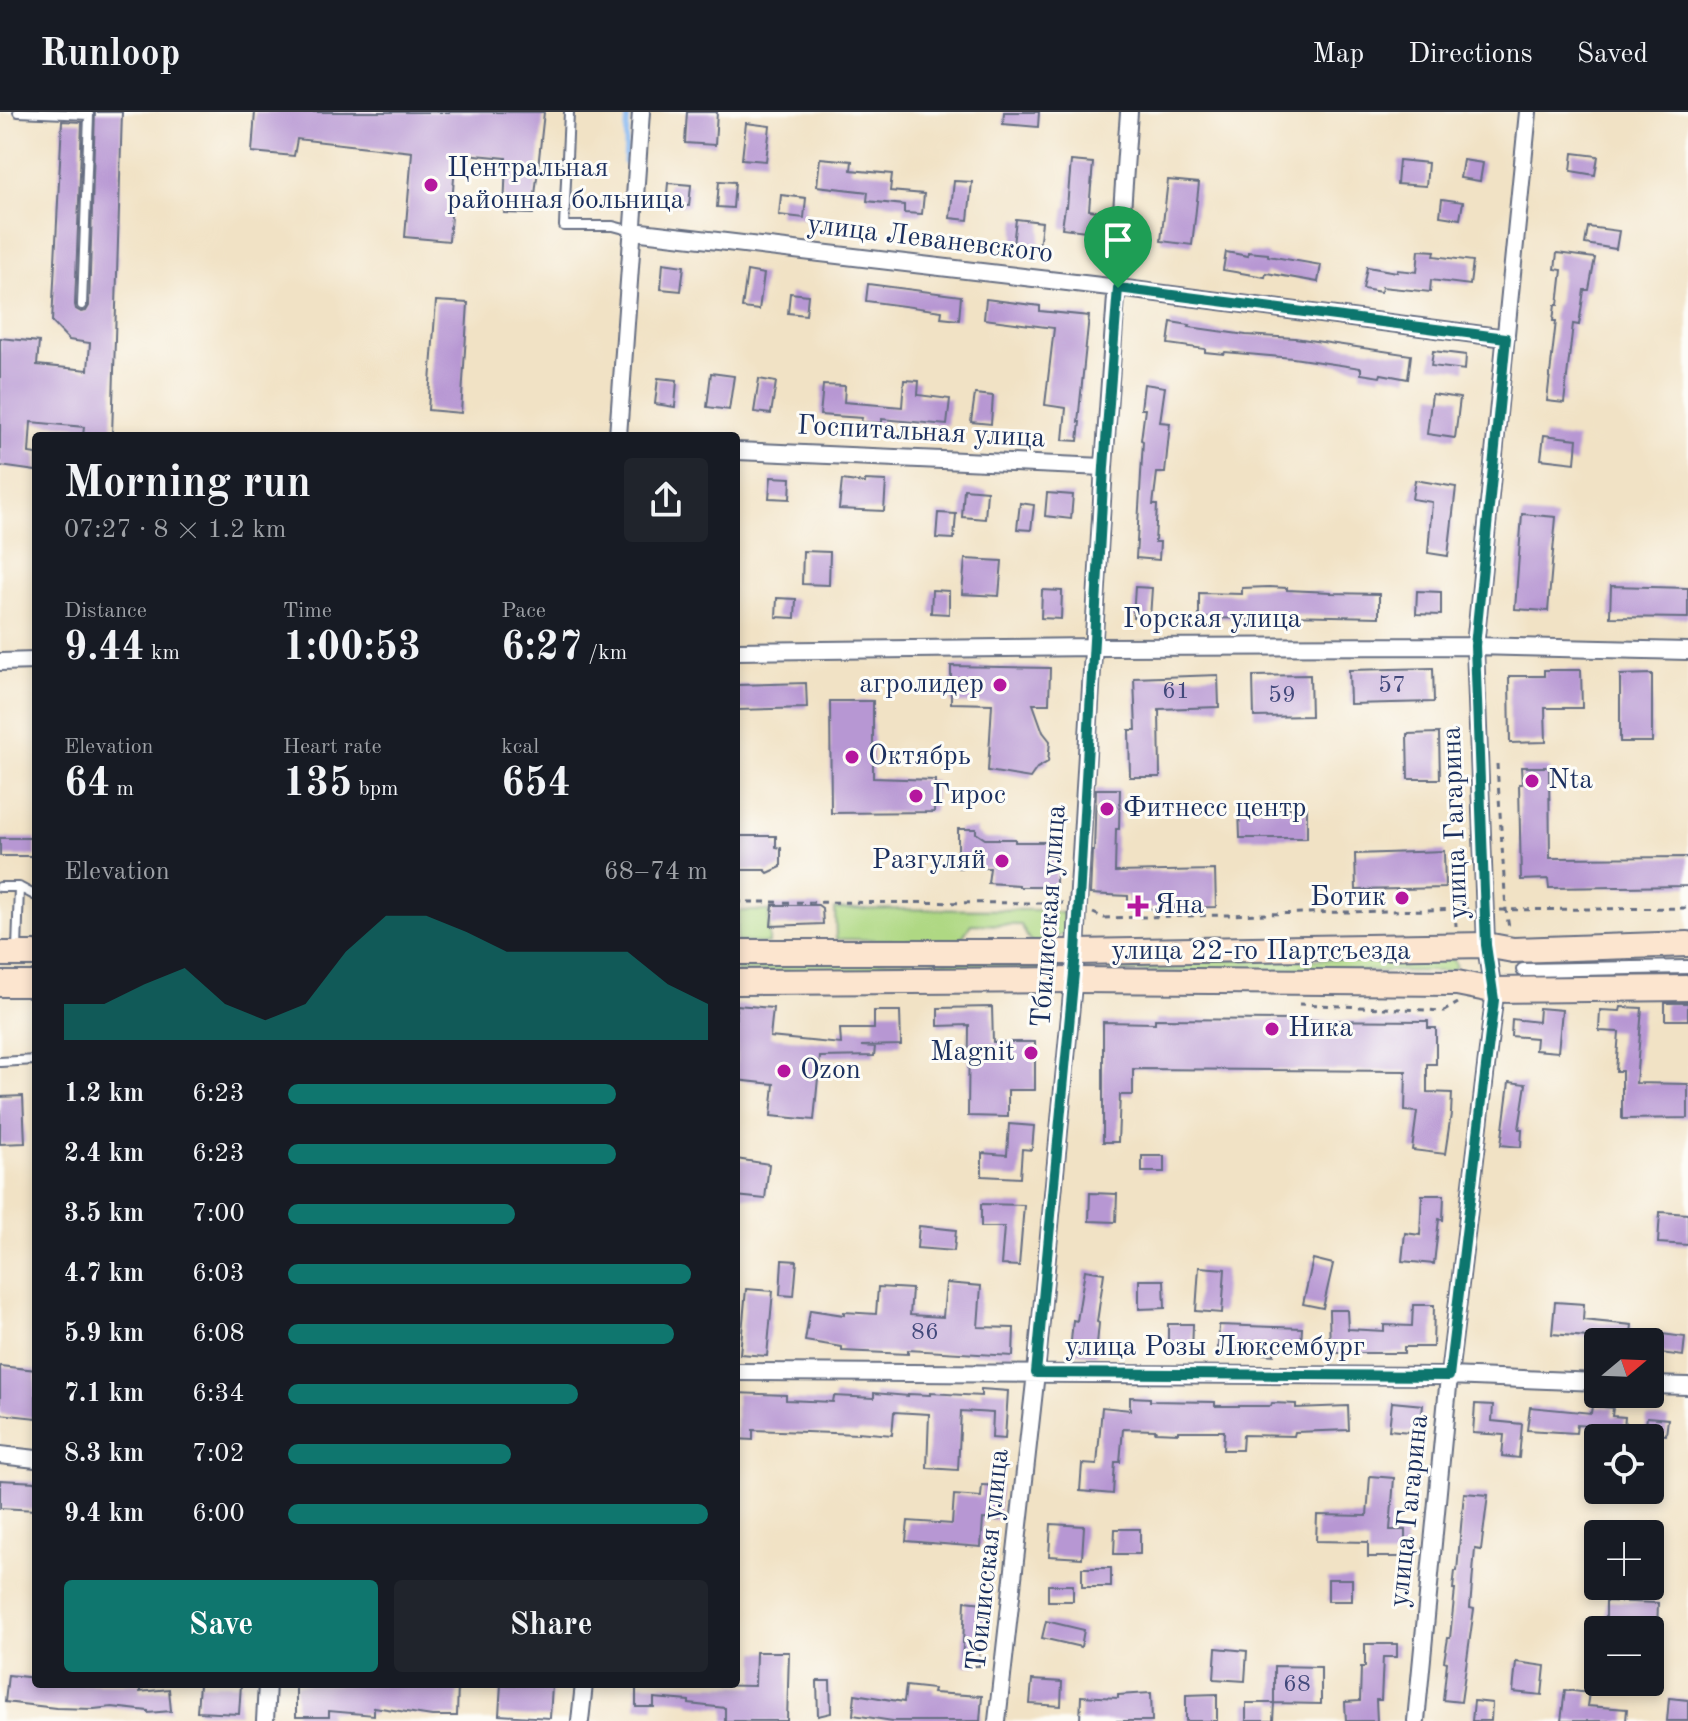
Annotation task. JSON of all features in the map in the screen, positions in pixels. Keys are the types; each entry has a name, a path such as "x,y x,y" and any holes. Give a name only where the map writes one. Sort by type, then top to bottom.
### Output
{"main road":[{"name":"улица 22-го Партсъезда","path":"740,952 1076,952 1486,945 1513,950 1688,944"},
{"name":"улица 22-го Партсъезда","path":"740,982 1073,980 1457,983 1492,990 1688,988"},
{"path":"0,984 32,984"}],"street":[{"path":"618,432 641,112"},
{"name":"Тбилисская улица","path":"997,1721 1036,1373 1076,952 1104,467 1129,112"},
{"name":"улица Гагарина","path":"1416,1721 1449,1376 1494,1000 1486,945 1475,646 1528,112"},
{"name":"улица Леваневского","path":"633,231 1118,288 1506,338"},
{"name":"Госпитальная улица","path":"740,451 1104,467"},
{"name":"Горская улица","path":"740,651 1475,646 1688,651"},
{"path":"0,662 32,661"},
{"path":"1523,970 1688,967"},
{"name":"улица Розы Люксембург","path":"740,1372 1449,1376 1584,1381"},
{"path":"1664,1385 1688,1386"},
{"path":"0,1455 32,1459"},
{"path":"265,1721 267,1688"},
{"path":"580,1721 584,1688"}],"lane":[{"path":"18,112 89,115 82,305"},
{"path":"569,112 564,226 613,226 633,231"},
{"path":"0,887 19,887 32,894"},
{"path":"18,954 19,887"},
{"path":"0,1062 32,1060"}],"path":[{"path":"740,902 1062,903 1078,906 1104,918 1485,909 1688,908"}],"green space":[{"path":"835,909 1040,910 1070,914 1066,932 1046,943 1030,942 1021,925 971,924 960,941 836,939"},
{"path":"740,911 769,911 769,944 740,942"},
{"path":"1453,959 1454,969 1447,971 1111,972 1108,968 1109,964 1118,960"},
{"path":"740,961 1021,961 1040,965 1039,972 740,972"}],"building":[{"path":"95,112 122,112 112,432 83,432 84,427 31,422 29,453 32,453 32,470 0,466 0,338 39,342 37,365 88,370 90,343 69,340 52,322 62,121 82,122 75,305 81,312 89,306"},
{"name":"Центральная районная больница","path":"255,112 544,112 533,214 504,213 506,158 456,153 449,241 405,237 412,152 297,139 294,156 252,152"},
{"path":"687,112 717,112 715,145 685,143"},
{"path":"1004,112 1039,112 1038,127 1003,124"},
{"path":"746,123 770,126 766,161 742,159"},
{"path":"1573,153 1598,156 1595,175 1571,171"},
{"path":"820,158 852,161 851,170 892,174 890,191 924,194 922,214 904,213 904,205 867,201 868,192 817,186"},
{"path":"1399,160 1428,163 1426,186 1397,184"},
{"path":"1463,160 1483,163 1480,181 1460,178"},
{"path":"1071,161 1093,163 1089,210 1096,211 1093,232 1062,228"},
{"path":"1168,180 1199,183 1192,245 1161,241"},
{"path":"719,181 735,182 733,208 717,207"},
{"path":"954,181 972,182 968,220 950,218"},
{"path":"668,183 691,185 689,206 666,205"},
{"path":"781,195 806,198 804,218 779,215"},
{"path":"1442,199 1463,202 1460,219 1440,216"},
{"path":"1016,219 1042,222 1039,248 1013,245"},
{"path":"1588,227 1619,231 1616,249 1585,244"},
{"path":"1419,250 1435,251 1434,256 1473,261 1470,285 1431,280 1430,292 1382,287 1381,292 1363,289 1367,267 1417,272"},
{"path":"1226,252 1248,256 1248,252 1268,254 1321,265 1318,282 1266,273 1265,277 1223,270"},
{"path":"1557,253 1595,258 1589,290 1584,290 1579,325 1573,324 1564,403 1547,401 1556,321 1553,321 1562,270 1555,269"},
{"path":"663,263 684,266 681,291 661,289"},
{"path":"747,271 764,274 759,310 742,308"},
{"path":"868,284 961,296 959,320 941,318 942,311 866,301"},
{"path":"790,293 808,295 806,315 788,313"},
{"path":"986,299 1040,306 1040,311 1089,316 1078,441 1063,440 1066,408 1045,405 1054,328 984,319"},
{"path":"436,301 468,303 461,413 428,410"},
{"path":"1171,322 1246,335 1295,338 1411,355 1408,379 1361,374 1361,368 1293,358 1205,352 1205,349 1168,344"},
{"path":"1433,351 1466,355 1465,370 1431,366"},
{"path":"711,373 734,376 729,410 707,407"},
{"path":"658,378 677,380 675,407 655,404"},
{"path":"759,379 776,382 771,414 754,412"},
{"path":"904,380 919,381 918,395 950,399 947,425 882,419 882,423 861,422 862,418 820,415 823,385 845,386 844,402 902,407"},
{"path":"1144,384 1165,387 1160,422 1170,423 1165,473 1157,473 1153,505 1157,505 1155,542 1160,542 1159,560 1136,558"},
{"path":"975,394 993,396 991,424 971,422"},
{"path":"1432,394 1460,398 1455,438 1427,434"},
{"path":"1544,435 1577,439 1575,463 1541,459"},
{"path":"771,477 791,478 790,499 769,498"},
{"path":"842,480 865,483 865,480 886,481 884,511 839,509"},
{"path":"1415,480 1456,487 1448,556 1428,553 1432,502 1412,499"},
{"path":"964,489 987,491 985,519 962,517"},
{"path":"1047,493 1073,495 1071,519 1045,516"},
{"path":"1020,503 1034,505 1031,530 1017,529"},
{"path":"938,513 956,514 954,539 936,538"},
{"path":"1522,514 1556,517 1548,611 1515,609"},
{"path":"803,551 830,552 829,585 802,584"},
{"path":"965,559 1002,561 999,596 962,594"},
{"path":"1611,586 1688,588 1688,618 1610,617"},
{"path":"1135,587 1152,588 1150,618 1133,617"},
{"path":"1242,588 1379,594 1379,617 1286,615 1286,619 1199,618 1199,593 1242,594"},
{"path":"932,590 949,591 949,614 931,613"},
{"path":"1042,590 1062,591 1061,619 1041,618"},
{"path":"1417,591 1441,592 1441,615 1416,614"},
{"path":"777,598 796,599 795,618 776,617"},
{"path":"951,666 1050,668 1049,704 1033,704 1043,732 1050,741 1048,762 1037,768 1030,778 988,771 992,704 951,703"},
{"path":"1433,668 1434,702 1350,704 1349,670"},
{"path":"1544,670 1581,670 1582,708 1545,708 1546,742 1510,743 1509,676 1544,676"},
{"path":"1652,674 1652,742 1620,742 1620,675"},
{"path":"1218,675 1219,707 1159,709 1160,777 1130,777 1129,730 1136,730 1134,678"},
{"path":"1310,675 1311,716 1254,717 1253,676"},
{"path":"806,683 807,708 740,710 740,685"},
{"name":"Октябрь","path":"830,701 873,701 873,778 935,780 934,812 831,813"},
{"path":"1439,733 1440,779 1408,779 1407,734"},
{"path":"1521,767 1549,767 1550,858 1688,857 1688,886 1549,888 1548,879 1521,880"},
{"path":"1096,789 1120,789 1115,872 1215,870 1216,907 1128,909 1128,896 1090,894"},
{"path":"1239,808 1307,808 1307,838 1240,838"},
{"path":"958,829 976,829 976,833 985,839 1056,842 1056,887 988,883 990,868 958,868"},
{"path":"740,836 776,836 776,847 781,848 781,867 768,873 765,870 740,870"},
{"path":"0,838 32,838 32,856 0,856"},
{"path":"1444,851 1445,888 1356,890 1355,854"},
{"path":"773,905 818,905 822,908 823,924 771,926"},
{"path":"1665,1003 1688,1003 1688,1020 1665,1020"},
{"path":"740,1005 773,1008 770,1037 841,1044 840,1029 874,1029 874,1011 900,1011 901,1045 861,1046 875,1047 874,1056 820,1057 814,1120 771,1116 774,1084 740,1080"},
{"path":"992,1007 993,1042 1035,1042 1035,1090 1008,1090 1008,1117 968,1116 969,1025 938,1026 938,1008"},
{"path":"1621,1007 1642,1008 1636,1083 1688,1084 1688,1118 1622,1119 1622,1071 1616,1071 1619,1032 1599,1031 1600,1010 1620,1011"},
{"path":"1539,1008 1562,1010 1558,1052 1535,1050 1536,1038 1511,1036 1512,1019 1538,1022"},
{"path":"1155,1019 1428,1021 1428,1028 1436,1028 1436,1064 1427,1064 1427,1092 1452,1093 1445,1154 1412,1150 1417,1112 1405,1111 1406,1071 1133,1069 1133,1095 1120,1095 1118,1142 1103,1142 1103,1022 1155,1023"},
{"path":"1509,1082 1526,1084 1519,1129 1522,1129 1521,1147 1501,1145"},
{"path":"23,1096 25,1143 0,1144 0,1097"},
{"path":"1009,1124 1034,1126 1032,1150 1022,1149 1020,1178 982,1176 982,1153 1007,1155"},
{"path":"1142,1156 1164,1156 1164,1172 1142,1172"},
{"path":"740,1160 769,1164 765,1199 740,1196"},
{"path":"1090,1193 1117,1194 1116,1222 1089,1221"},
{"path":"1422,1195 1444,1195 1443,1220 1439,1219 1434,1264 1402,1261 1405,1233 1420,1235"},
{"path":"981,1204 1024,1205 1019,1266 1001,1265 1004,1227 981,1227"},
{"path":"1660,1212 1688,1214 1688,1245 1658,1243"},
{"path":"919,1226 956,1230 954,1251 917,1248"},
{"path":"1313,1259 1333,1264 1323,1308 1303,1304"},
{"path":"782,1260 797,1261 794,1296 780,1295"},
{"path":"1199,1267 1225,1269 1222,1313 1196,1311"},
{"path":"1085,1270 1104,1273 1096,1355 1070,1352 1073,1320 1077,1321"},
{"path":"1139,1280 1164,1280 1165,1308 1139,1309"},
{"path":"946,1283 981,1286 978,1327 1014,1328 1013,1356 908,1350 908,1354 842,1351 842,1347 805,1341 810,1310 844,1315 844,1312 876,1314 878,1287 912,1289 910,1315 943,1317"},
{"path":"746,1289 773,1291 767,1356 740,1354"},
{"path":"1555,1302 1584,1304 1583,1320 1632,1325 1632,1328 1584,1328 1584,1337 1552,1334"},
{"path":"1413,1305 1434,1305 1433,1347 1404,1347 1404,1353 1330,1353 1329,1310 1347,1310 1348,1329 1384,1331 1384,1325 1412,1326"},
{"path":"1168,1324 1193,1324 1192,1354 1168,1353"},
{"path":"1219,1325 1302,1328 1301,1346 1275,1344 1274,1355 1218,1350"},
{"path":"1664,1334 1685,1337 1683,1356 1664,1354"},
{"path":"0,1366 32,1370 32,1418 0,1414"},
{"path":"981,1389 1008,1391 1005,1439 992,1438 993,1413 961,1411 958,1470 927,1468 929,1414 894,1412 892,1435 753,1430 753,1440 740,1439 740,1393 786,1395 786,1400 833,1402 834,1396 874,1398 874,1393 981,1396"},
{"path":"1130,1397 1150,1398 1150,1401 1215,1402 1215,1406 1271,1406 1272,1403 1296,1404 1296,1408 1348,1406 1349,1430 1295,1432 1294,1436 1243,1435 1242,1450 1223,1450 1224,1431 1178,1433 1123,1429 1120,1462 1115,1462 1113,1494 1080,1491 1082,1464 1097,1465 1102,1407 1130,1410"},
{"path":"1392,1402 1423,1405 1420,1433 1389,1430"},
{"path":"1475,1404 1493,1405 1492,1421 1522,1424 1519,1458 1502,1456 1504,1435 1473,1433"},
{"path":"1530,1407 1591,1413 1592,1408 1613,1408 1612,1416 1625,1417 1624,1424 1577,1425 1576,1433 1527,1430"},
{"path":"1647,1417 1668,1419 1666,1435 1664,1424 1646,1424"},
{"path":"1370,1476 1394,1478 1390,1530 1405,1530 1405,1557 1368,1557 1368,1542 1316,1541 1317,1515 1367,1516"},
{"path":"0,1480 32,1482 32,1510 0,1508"},
{"path":"982,1485 1001,1486 999,1520 983,1519 981,1547 906,1541 908,1521 952,1524 954,1495 981,1497"},
{"path":"1464,1493 1488,1495 1481,1550 1475,1549 1470,1608 1474,1609 1461,1702 1443,1700 1447,1662 1444,1661 1450,1638"},
{"path":"1051,1524 1084,1526 1082,1558 1049,1556"},
{"path":"1115,1529 1140,1529 1140,1554 1114,1554"},
{"path":"1082,1568 1111,1568 1111,1587 1082,1587"},
{"path":"1328,1579 1352,1579 1352,1601 1328,1601"},
{"path":"1048,1585 1073,1585 1073,1601 1048,1601"},
{"path":"965,1601 983,1603 983,1608 988,1609 985,1636 980,1635 979,1666 962,1666"},
{"path":"1606,1601 1658,1603 1658,1616 1606,1616"},
{"path":"1046,1621 1084,1630 1081,1647 1042,1638"},
{"path":"1365,1644 1397,1644 1397,1657 1383,1657 1381,1700 1376,1700 1377,1721 1346,1721 1345,1702 1360,1701"},
{"path":"1216,1648 1247,1651 1245,1681 1214,1679"},
{"path":"756,1652 789,1652 787,1721 725,1721 725,1708 689,1704 689,1701 654,1698 654,1707 636,1707 636,1688 755,1686"},
{"path":"1516,1662 1545,1666 1542,1695 1513,1692"},
{"path":"1274,1666 1321,1667 1321,1704 1274,1703"},
{"path":"8,1675 32,1678 32,1688 140,1688 140,1692 169,1689 171,1711 148,1713 112,1707 56,1708 5,1702"},
{"path":"1032,1680 1062,1682 1061,1706 1030,1704"},
{"path":"817,1681 830,1681 831,1713 818,1716"},
{"path":"906,1686 934,1689 933,1693 982,1696 980,1721 893,1721 853,1715 855,1694 904,1702"},
{"path":"199,1688 241,1688 239,1714 197,1712"},
{"path":"296,1688 458,1688 457,1716 432,1716 374,1707 374,1715 329,1711 329,1717 296,1717"},
{"path":"501,1688 552,1688 550,1718 499,1715"},
{"path":"1565,1690 1584,1692 1584,1696 1589,1696 1587,1706 1627,1709 1626,1721 1561,1721"},
{"path":"1151,1693 1152,1721 1080,1721 1081,1696 1118,1698 1118,1695"},
{"path":"1217,1694 1217,1721 1186,1721 1186,1695"},
{"path":"1669,1698 1688,1700 1688,1721 1667,1721"},
{"path":"1474,1701 1492,1703 1491,1721 1472,1721"},
{"path":"1246,1703 1274,1703 1273,1721 1246,1721"}],"waterway":[{"path":"625,163 628,112"}],"place":[{"name":"Центральная районная больница","path":"431,185"},
{"name":"агролидер","path":"1000,685"},
{"name":"Октябрь","path":"852,757"},
{"name":"Nta","path":"1532,781"},
{"name":"Гирос","path":"916,796"},
{"name":"Фитнесс центр","path":"1107,809"},
{"name":"Разгуляй","path":"1002,861"},
{"name":"Ботик","path":"1402,898"},
{"name":"Яна","path":"1138,906"},
{"name":"Ника","path":"1272,1029"},
{"name":"Magnit","path":"1031,1053"},
{"name":"Ozon","path":"784,1071"}],"route":[{"path":"1118,288 1506,338 1475,646 1486,945 1494,1000 1449,1376 1036,1373 1076,952 1104,467 1118,288"}]}
